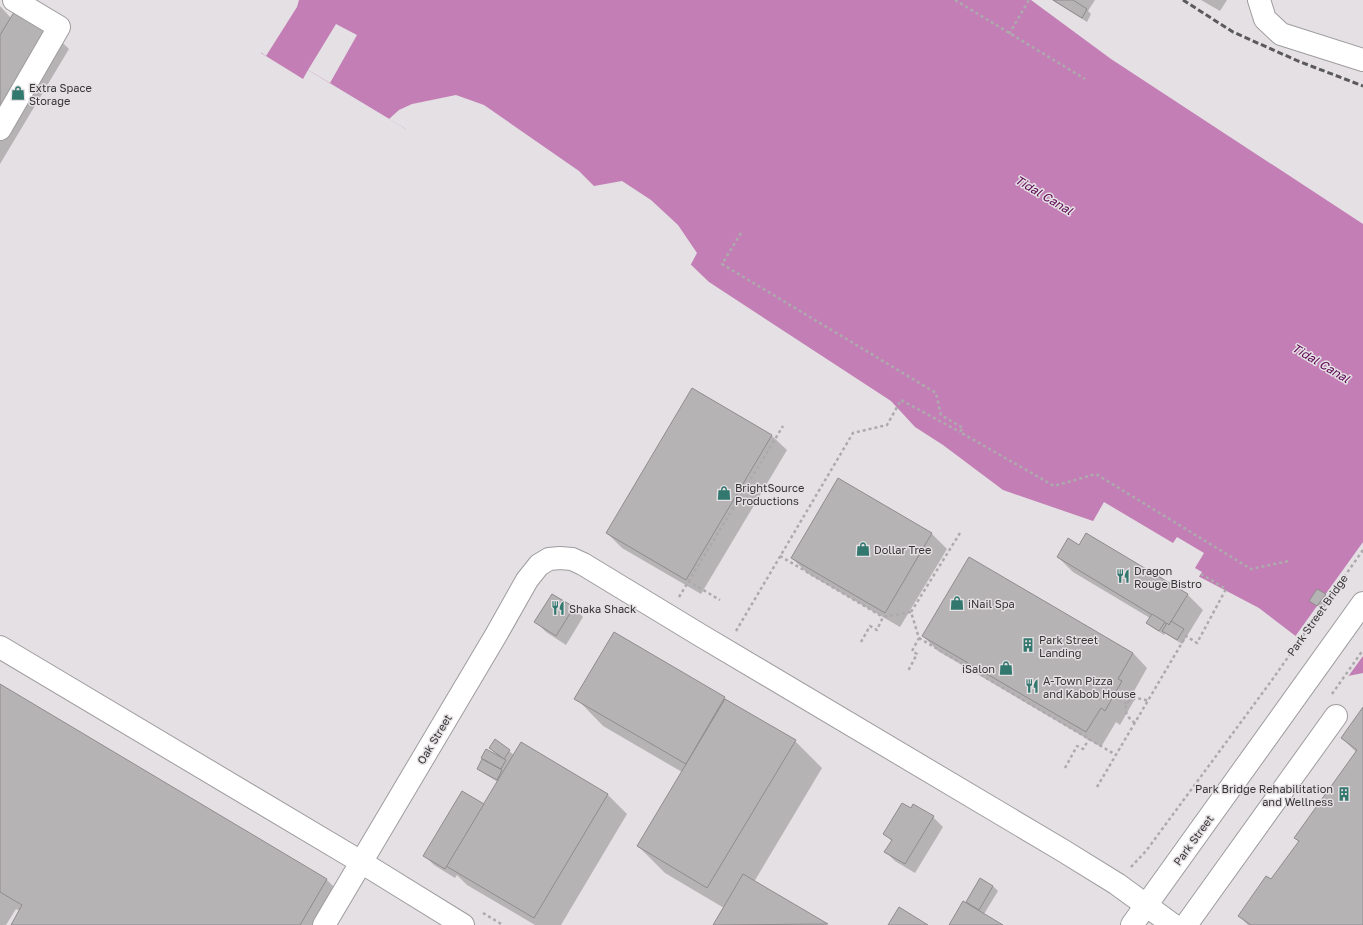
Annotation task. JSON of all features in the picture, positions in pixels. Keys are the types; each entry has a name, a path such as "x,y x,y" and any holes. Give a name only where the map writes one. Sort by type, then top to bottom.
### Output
{"street":[{"path":"0,129 59,27 14,0"},
{"path":"1259,0 1265,19 1281,34 1363,60"},
{"name":"Oak Street","path":"324,925 527,580 538,565 549,559 572,559 583,564 668,616"},
{"name":"Park Street","path":"1132,925 1363,603"},
{"path":"668,616 1110,879 1174,925"},
{"path":"0,647 361,862 455,923"},
{"path":"1186,925 1336,716"}],"path":[{"path":"955,0 960,1 1009,34 1085,79"},
{"path":"1009,34 1029,0"},
{"path":"741,233 722,264 936,393 941,415 963,428 960,432"},
{"path":"725,650 853,433 887,425 901,400 1054,486 1096,474 1251,569 1289,561"},
{"path":"668,616 782,426"},
{"path":"780,556 883,617 911,612 960,533"},
{"name":"Park Street Bridge","path":"1146,851 1272,680 1363,550"},
{"path":"1097,787 1186,636 1197,643 1226,589 1201,574"},
{"path":"688,582 720,600"},
{"path":"911,612 919,638 1116,755"},
{"path":"861,642 870,626 877,630 883,617"},
{"path":"908,671 917,654 912,651 919,638"},
{"path":"1331,694 1363,650"},
{"path":"1114,696 1127,704"},
{"path":"1135,723 1128,718 1125,711 1127,704 1133,699 1141,698 1148,701"},
{"path":"1065,768 1077,746 1083,750 1089,738"}],"water":[{"name":"Tidal Canal","path":"290,0 1031,0 1111,59 1363,224 1363,673 1348,676 1259,608 1093,521 1003,490 943,445 915,427 891,401 709,282 684,258 419,110 406,129 308,70 303,79 261,53"}],"pier":[{"path":"287,0 299,0 297,7 266,56 259,51"},
{"path":"336,24 357,35 330,83 308,70"},
{"path":"456,95 484,105 579,171 594,186 622,181 651,200 678,225 697,253 690,266 683,260 593,217 419,113 409,129 406,129 389,119 399,110 412,104"},
{"path":"1104,502 1173,543 1177,537 1204,553 1195,568 1202,572 1198,578 1092,523"},
{"path":"1363,542 1363,656 1347,678 1294,638"}],"building":[{"path":"1053,0 1073,0 1087,9 1082,18"},
{"path":"16,9 50,29 0,112 0,35"},
{"path":"692,388 772,435 686,580 606,533"},
{"path":"838,478 932,533 885,613 791,558"},
{"name":"Dragon Rouge Bistro","path":"1086,533 1188,594 1169,625 1057,557 1068,538 1079,545"},
{"name":"Park Street Landing","path":"969,557 1133,653 1118,679 1122,681 1105,711 1101,708 1086,732 922,636"},
{"path":"1317,589 1326,594 1317,606 1309,601"},
{"path":"552,594 574,607 556,636 534,622"},
{"path":"1152,614 1165,622 1159,631 1146,623"},
{"path":"1171,621 1184,629 1177,640 1162,631 1167,623 1169,625"},
{"path":"614,632 725,697 686,764 574,699"},
{"path":"0,684 327,879 300,925 11,925 22,905 0,892"},
{"path":"725,699 796,740 707,888 637,846"},
{"name":"Park Bridge Rehabilitation and Wellness","path":"1363,707 1363,925 1251,925 1238,916 1266,876 1271,879 1299,841 1294,838 1357,750 1341,738"},
{"path":"495,739 510,750 504,759 489,748"},
{"path":"521,742 608,794 534,918 446,866"},
{"path":"486,749 506,760 501,769 481,758"},
{"path":"482,759 502,770 497,780 477,769"},
{"path":"462,791 484,804 445,869 423,856"},
{"path":"902,803 911,808 913,804 934,816 905,864 884,852 892,840 883,834"},
{"path":"743,874 828,924 713,925"},
{"path":"980,878 993,886 979,910 966,902"},
{"path":"963,901 1003,925 949,925"},
{"path":"899,907 928,925 888,925"}],"railway":[{"path":"1183,0 1233,32 1298,61 1363,86"}],"place":[{"name":"Extra Space Storage","path":"18,93"},
{"name":"BrightSource Productions","path":"724,493"},
{"name":"Dollar Tree","path":"863,549"},
{"name":"Dragon Rouge Bistro","path":"1123,576"},
{"name":"iNail Spa","path":"957,603"},
{"name":"Shaka Shack","path":"558,608"},
{"name":"Park Street Landing","path":"1028,645"},
{"name":"iSalon","path":"1006,668"},
{"name":"A-Town Pizza and Kabob House","path":"1032,686"},
{"name":"Park Bridge Rehabilitation and Wellness","path":"1344,794"}]}
